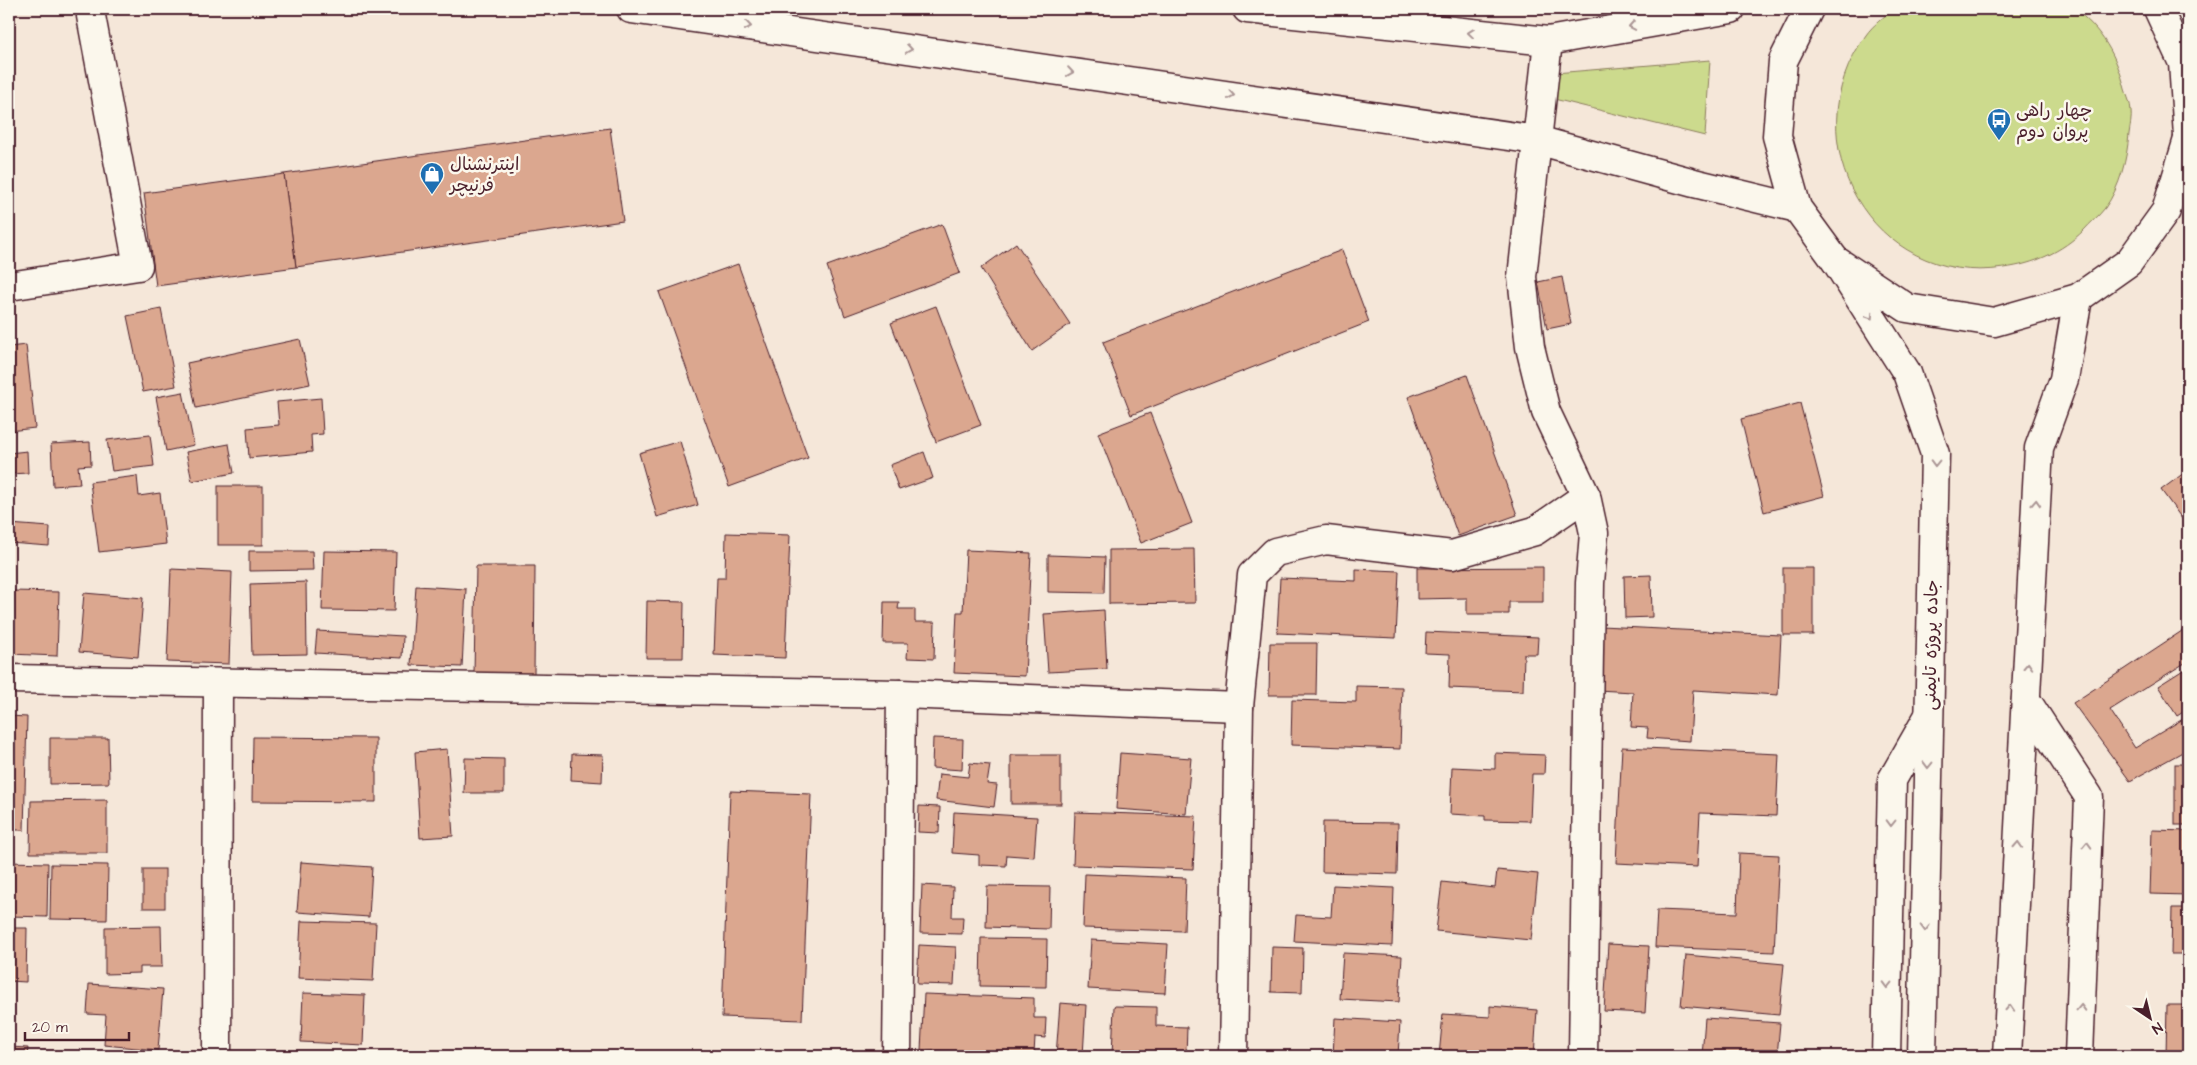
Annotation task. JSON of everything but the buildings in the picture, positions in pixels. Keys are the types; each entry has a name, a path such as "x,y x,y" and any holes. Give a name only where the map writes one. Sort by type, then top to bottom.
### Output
{"main road":[{"path":"9,286 138,266 91,16 92,9"},
{"path":"631,9 1537,140 1694,183 1797,208 1777,136 1783,61 1809,9"},
{"path":"1247,9 1548,42 1731,9"},
{"path":"1835,260 1907,308 1994,322 2078,298 2129,262 2177,210 2188,138 2184,63 2158,9"},
{"path":"1548,42 1522,277 1530,347 1546,412 1586,496 1594,533 1590,583 1583,1056"},
{"name":"جاده پروژه تایمنی","path":"1797,208 1835,260 1907,373 1935,454 1922,1056"},
{"path":"2007,1056 2039,448 2064,379 2078,298"},
{"path":"1233,1056 1239,707 1252,575 1275,552 1326,540 1452,556 1535,531 1586,496"},
{"path":"9,679 902,694 1239,707"},
{"path":"217,1056 218,683"},
{"path":"897,1056 902,694"},
{"path":"2026,700 2089,797 2079,1056"},
{"path":"1886,1056 1892,780 1930,714"}],"green space":[{"path":"1893,9 2074,9 2093,25 2107,44 2118,66 2130,106 2131,122 2124,163 2119,182 2103,211 2066,245 2047,256 2015,266 2004,268 1957,268 1916,255 1882,231 1857,199 1841,161 1837,119 1844,76 1866,35 1875,24"},
{"path":"1710,60 1705,136 1554,99 1555,73"}],"place":[{"name":"چهار راهی پروان دوم","path":"1999,141"},
{"name":"اینترنشنال فرنیچر","path":"432,195"}]}
